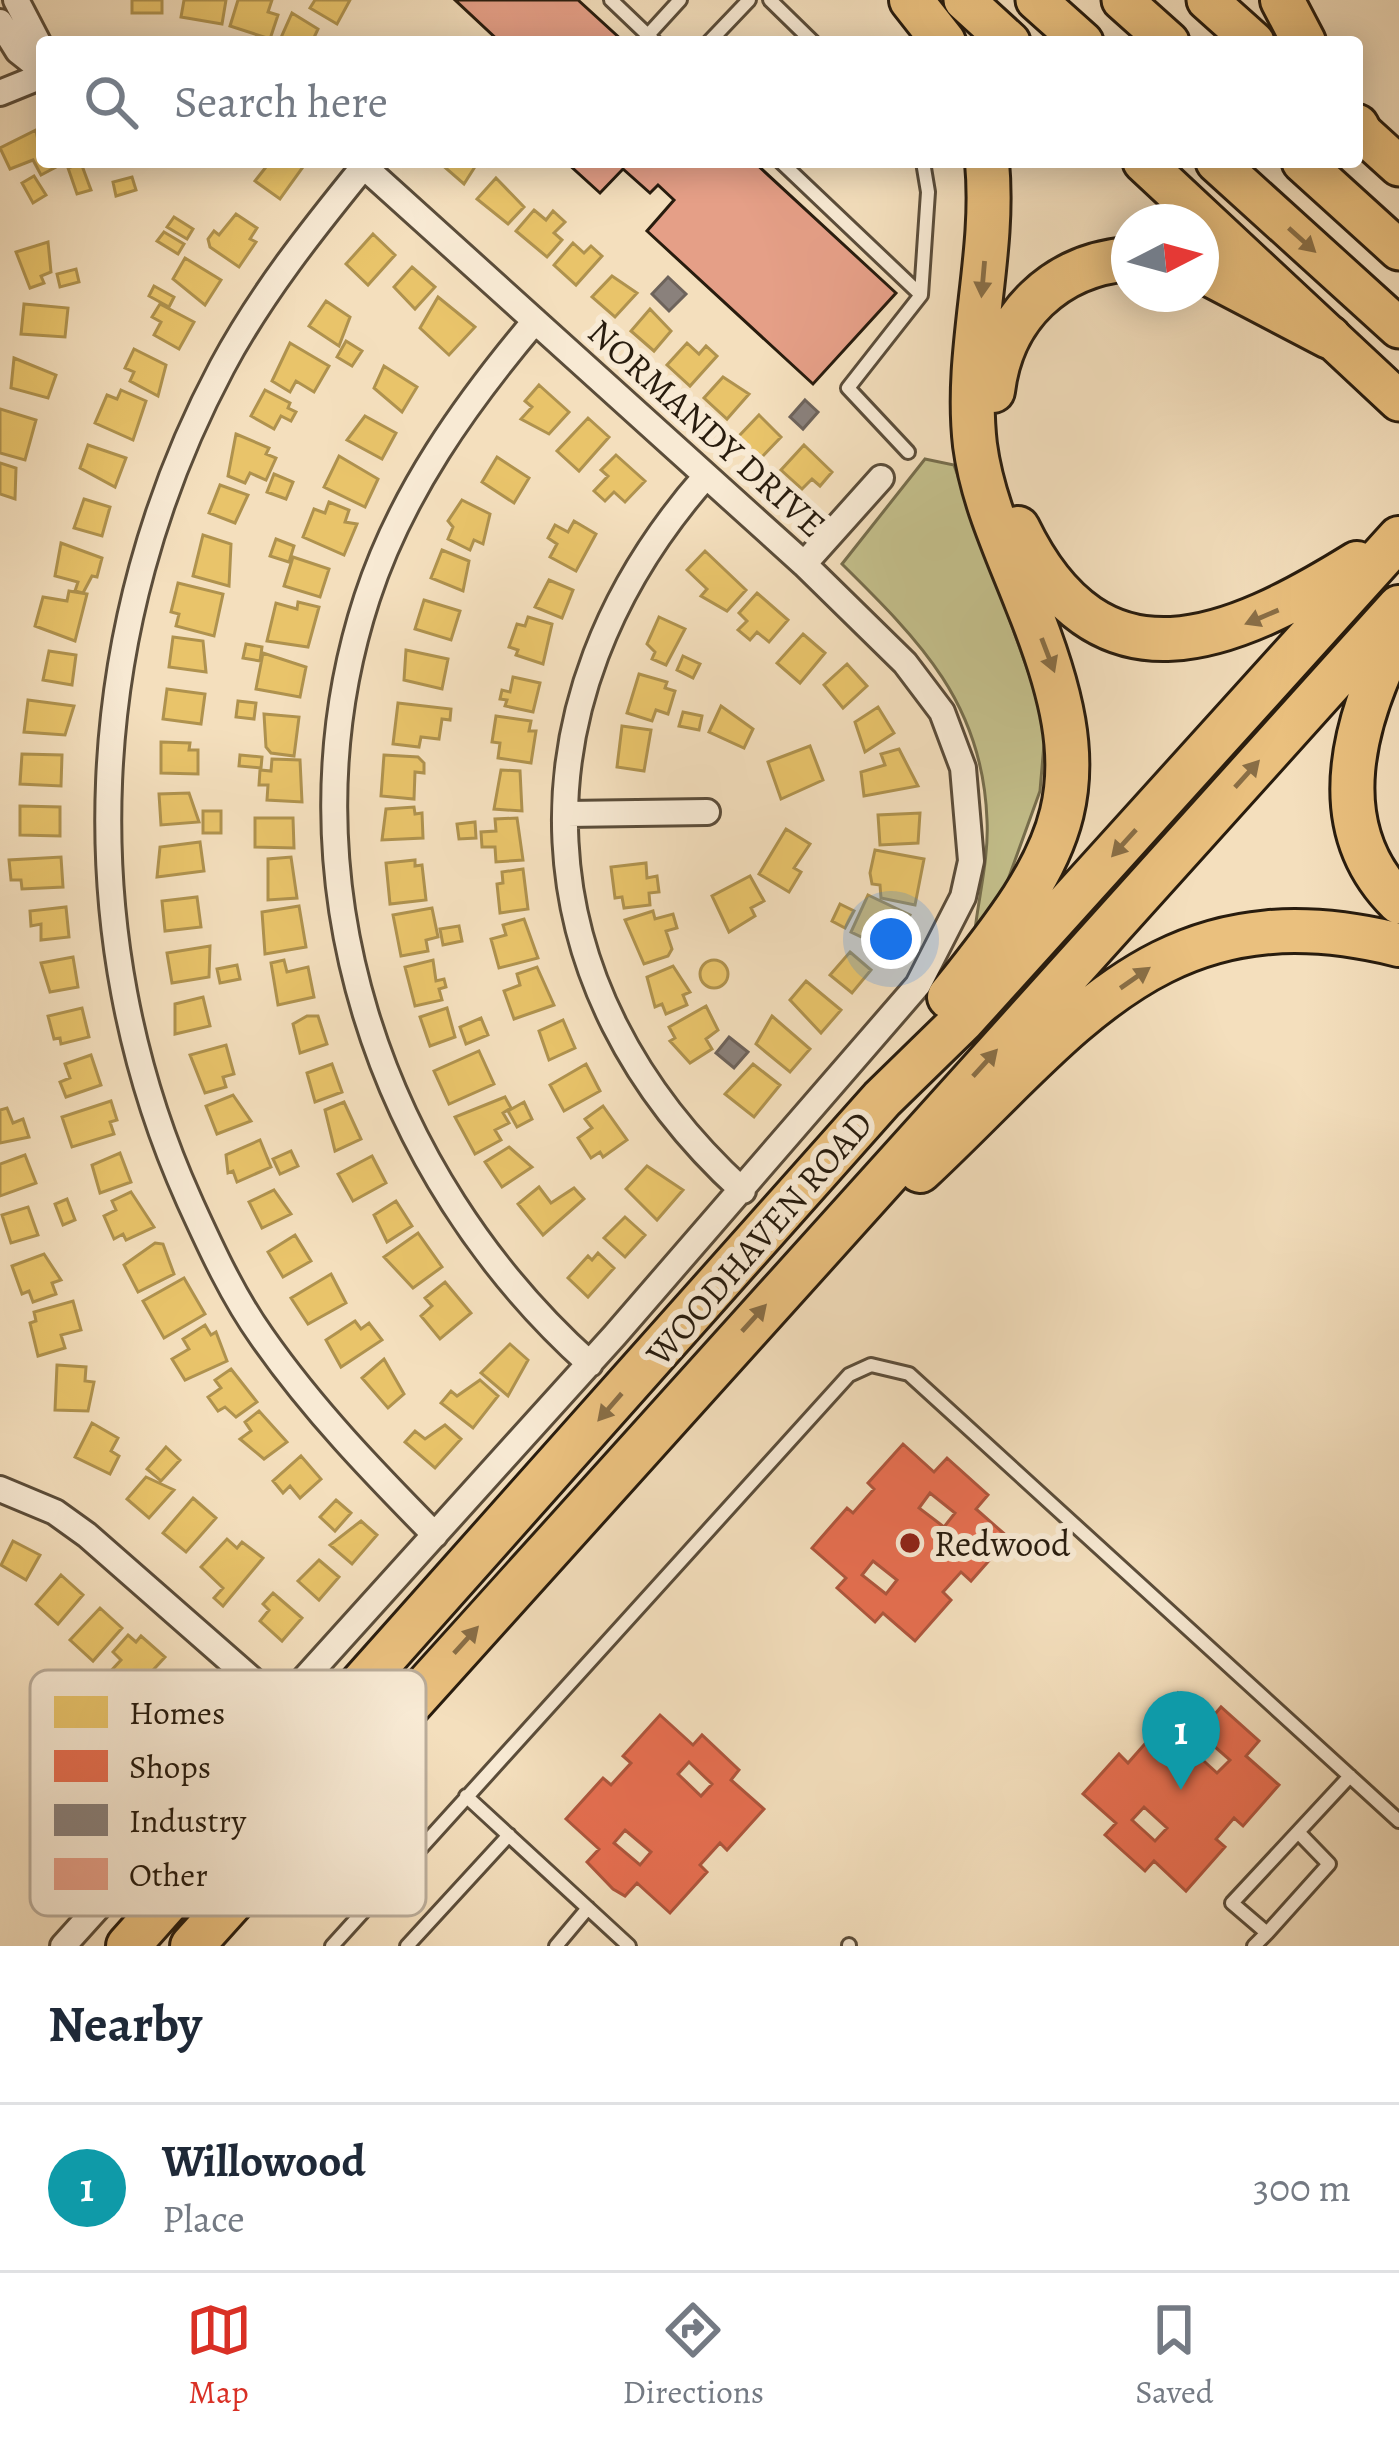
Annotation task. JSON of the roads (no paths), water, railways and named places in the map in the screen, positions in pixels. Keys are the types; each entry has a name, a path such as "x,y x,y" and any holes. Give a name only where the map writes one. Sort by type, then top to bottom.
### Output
{"highway":[{"path":"911,0 939,36"},
{"path":"964,0 1003,36"},
{"path":"1036,0 1076,36"},
{"path":"1122,0 1162,36"},
{"path":"1207,0 1247,36"},
{"path":"1282,0 1301,36"},
{"path":"1363,133 1399,166"},
{"path":"882,1099 938,1010 1024,904 1054,842 1066,790 1067,735 1058,683 992,514 975,442 987,168"},
{"path":"1149,168 1399,400"},
{"path":"1223,168 1399,328"},
{"path":"1309,168 1399,250"},
{"path":"1111,263 1075,271 1042,291 1007,339 994,377 994,440 1010,508 1031,553 1076,608 1121,632 1160,639 1199,637 1275,613 1399,538"},
{"path":"1219,280 1329,338"},
{"name":"WOODHAVEN ROAD","path":"374,1670 882,1099 964,1020 1399,538"},
{"name":"WOODHAVEN ROAD","path":"426,1684 1399,607"},
{"path":"1399,631 1370,691 1351,790 1365,854 1399,902"},
{"path":"793,1274 890,1199 1087,1015 1157,963 1213,939 1260,929 1329,931 1399,946"},
{"name":"WOODHAVEN ROAD","path":"128,1946 155,1916"},
{"name":"WOODHAVEN ROAD","path":"192,1946 219,1916"}],"street":[{"path":"16,0 36,38"},
{"path":"0,22 18,51 36,68"},
{"path":"0,93 36,76"},
{"path":"358,168 264,295 222,366 162,502 135,586 116,676 107,853 119,969 138,1064 169,1154 210,1246 259,1333 331,1429 435,1535"},
{"name":"NORMANDY DRIVE","path":"365,168 804,564 905,663 942,712 964,778"},
{"path":"535,321 475,393 418,484 368,597 344,692 336,845 355,981 397,1108 464,1226 552,1331 590,1364"},
{"path":"706,476 661,528 640,562 587,672 570,744 566,849 580,940 617,1033 652,1094 696,1148 743,1191"},
{"path":"804,564 881,478"},
{"name":"WOODHAVEN ROAD","path":"314,1670 743,1191 918,985 963,897 971,861 964,778"},
{"path":"567,814 707,812"},
{"path":"0,1489 55,1512 87,1535 241,1670"},
{"name":"WOODHAVEN ROAD","path":"63,1946 90,1916"}],"lane":[{"path":"611,0 648,36"},
{"path":"653,36 680,0"},
{"path":"715,36 749,0"},
{"path":"770,0 807,36"},
{"path":"787,168 921,295"},
{"path":"908,452 848,388 921,295 928,192 923,168"},
{"path":"426,1841 849,1375 871,1364 909,1374 1399,1821"},
{"path":"1267,1933 1232,1903 1350,1776"},
{"path":"466,1796 629,1946"},
{"path":"1254,1946 1329,1864 1298,1832"},
{"path":"407,1946 508,1835"},
{"path":"556,1946 588,1908"},
{"path":"332,1946 359,1916"}],"place":[{"name":"Redwood","path":"910,1543"},
{"name":"Willowood","path":"1181,1790"}]}
